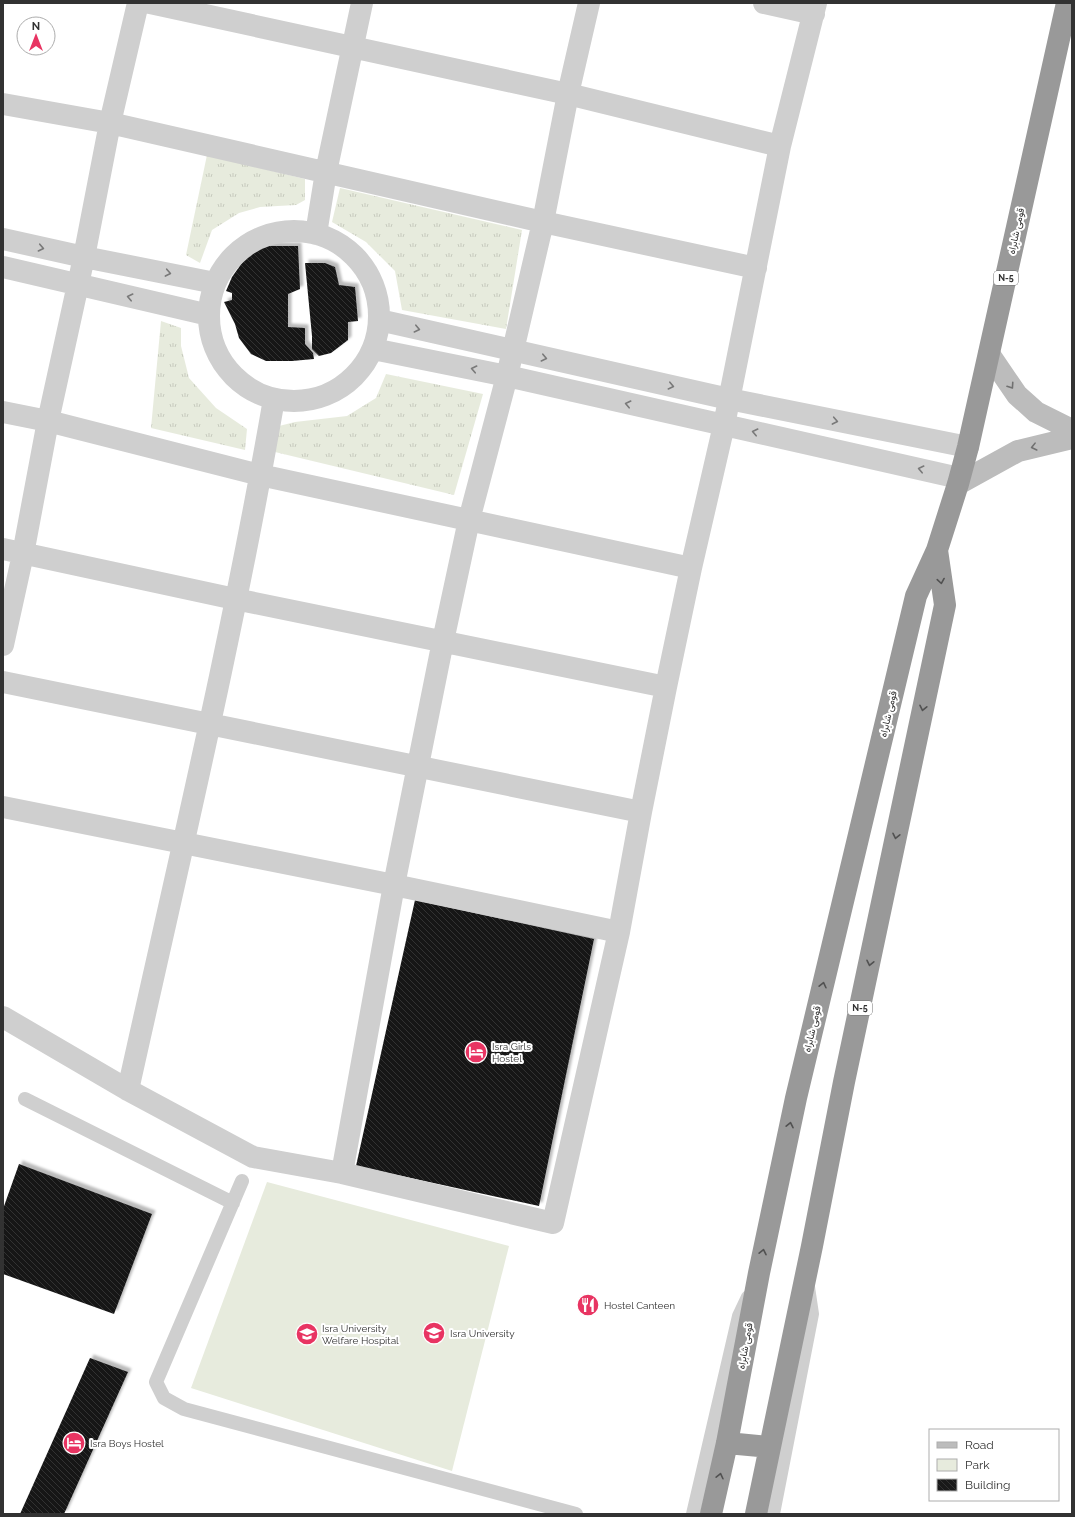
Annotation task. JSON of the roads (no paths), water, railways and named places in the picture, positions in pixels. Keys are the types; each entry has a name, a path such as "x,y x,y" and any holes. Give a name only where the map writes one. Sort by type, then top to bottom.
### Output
{"highway":[{"name":"قومی شاہراہ","path":"711,1514 728,1443 759,1273 798,1090 916,596 936,550 968,447 1067,3"},
{"name":"قومی شاہراہ","path":"756,1514 846,1074 945,606 936,550"},
{"path":"728,1443 770,1447"}],"main road":[{"path":"989,354 1017,395 1036,412 1072,430"},
{"path":"958,481 1018,451 1072,438"}],"street":[{"path":"3,645 13,552 48,421 84,257 110,123 138,3"},
{"path":"150,3 568,94 780,146"},
{"path":"316,234 326,172 362,3"},
{"path":"342,1174 394,885 443,641 469,520 507,376 543,222 568,94 589,3"},
{"path":"3,1017 128,1090 253,1157 342,1174 553,1223 619,932 666,687 691,568 724,425 780,146 815,8 764,3"},
{"path":"3,104 110,123 543,222 756,268"},
{"path":"292,231 316,234 342,246 363,266 376,291 379,320 373,348 361,368 345,384 325,395 303,400 274,399 257,393 237,379 221,361 212,339 209,315 210,299 215,282 228,262 246,245 262,237 292,231"},
{"path":"3,239 84,257 215,282"},
{"path":"3,267 209,315"},
{"path":"379,320 729,399 968,447"},
{"path":"373,348 507,376 724,425 958,481"},
{"path":"128,1090 209,724 274,399"},
{"path":"3,412 48,421 260,475 691,568"},
{"path":"13,552 666,687"},
{"path":"3,682 641,812"},
{"path":"3,806 619,932"}],"lane":[{"path":"25,1099 233,1203"},
{"path":"242,1181 156,1382 164,1398 184,1409 576,1514"},
{"path":"693,1514 739,1316 759,1273"},
{"path":"773,1514 812,1314 806,1275"}],"place":[{"name":"Isra Girls Hostel","path":"476,1052"},
{"name":"Hostel Canteen","path":"588,1305"},
{"name":"Isra University","path":"434,1333"},
{"name":"Isra University Welfare Hospital","path":"307,1334"},
{"name":"Isra Boys Hostel","path":"74,1443"}]}
